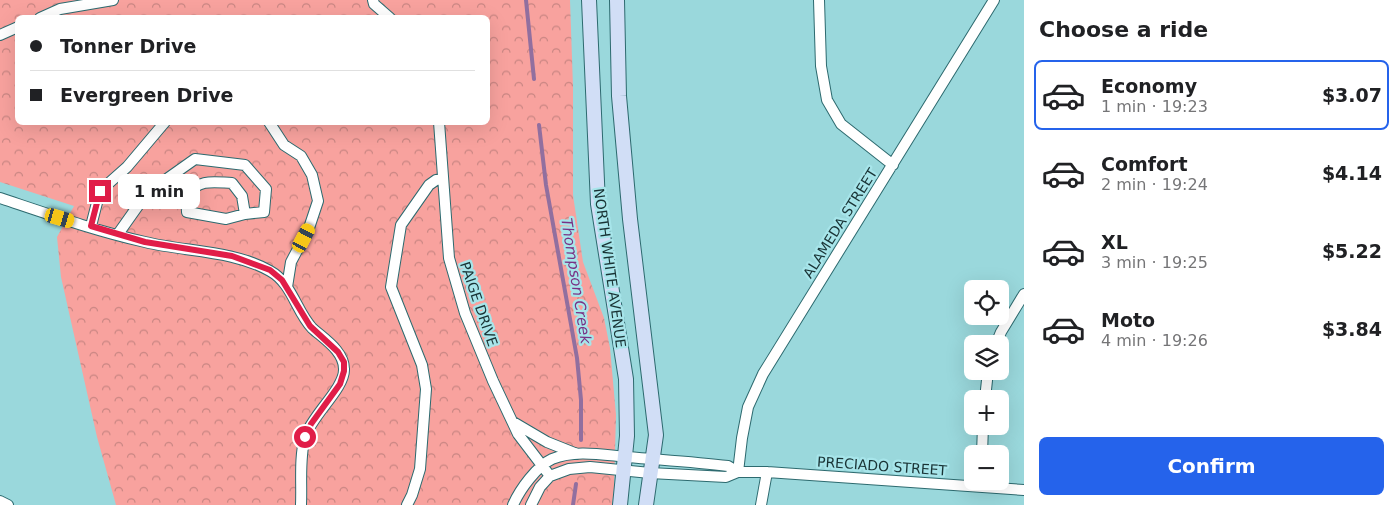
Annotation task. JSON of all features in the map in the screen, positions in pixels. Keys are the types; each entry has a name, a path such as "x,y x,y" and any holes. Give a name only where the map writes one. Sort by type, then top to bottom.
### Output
{"main road":[{"name":"NORTH WHITE AVENUE","path":"589,0 598,204 626,379 627,436 620,505"},
{"name":"NORTH WHITE AVENUE","path":"617,0 619,96 630,219 656,435 646,505"}],"street":[{"path":"47,15 60,9 113,0"},
{"path":"373,0 374,4 387,15"},
{"path":"820,0 821,66 827,100 841,124 893,165"},
{"name":"ALAMEDA STREET","path":"738,472 748,407 764,374 994,0"},
{"path":"0,34 15,28"},
{"path":"91,226 100,191 127,167 162,125"},
{"path":"271,125 284,145 301,156 312,175 318,200 309,228 291,262 287,288"},
{"name":"PAIGE DRIVE","path":"439,125 449,258 465,313 493,381 518,434 550,476"},
{"path":"118,234 147,193 194,159 245,165 266,189 264,212 226,219 188,212 186,194 195,185 207,182 232,182 242,196 245,214"},
{"path":"407,505 420,469 426,389 422,365 391,287 401,225 429,184 443,178"},
{"path":"0,198 145,242 232,256 270,270 282,280 310,326 338,352 344,362 344,371 340,384 311,424 305,437 301,505"},
{"path":"1000,335 1024,294"},
{"path":"513,422 548,442 578,454"},
{"path":"513,505 542,465 554,458 578,454"},
{"name":"PRECIADO STREET","path":"578,454 603,454 728,466 738,472"},
{"name":"PRECIADO STREET","path":"550,476 569,469 590,467 650,474 726,476 738,472 767,472 964,483"},
{"path":"760,505 767,472"},
{"path":"531,505 540,487 550,476"},
{"name":"PRECIADO STREET","path":"1009,488 1024,490"},
{"path":"0,501 8,505"}],"green space":[{"path":"0,0 570,0 573,87 573,195 583,262 604,318 610,348 616,415 612,505 116,505 97,437 61,277 57,237 74,206 0,182"}],"waterway":[{"name":"Thompson Creek","path":"526,0 534,79"},
{"name":"Thompson Creek","path":"539,125 546,185 577,358 581,400 581,440"},
{"name":"Thompson Creek","path":"573,505 576,484"}],"route":[{"path":"100,191 91,226 145,242 232,256 270,270 282,280 310,326 338,352 344,362 344,371 340,384 311,424 305,437"}]}
